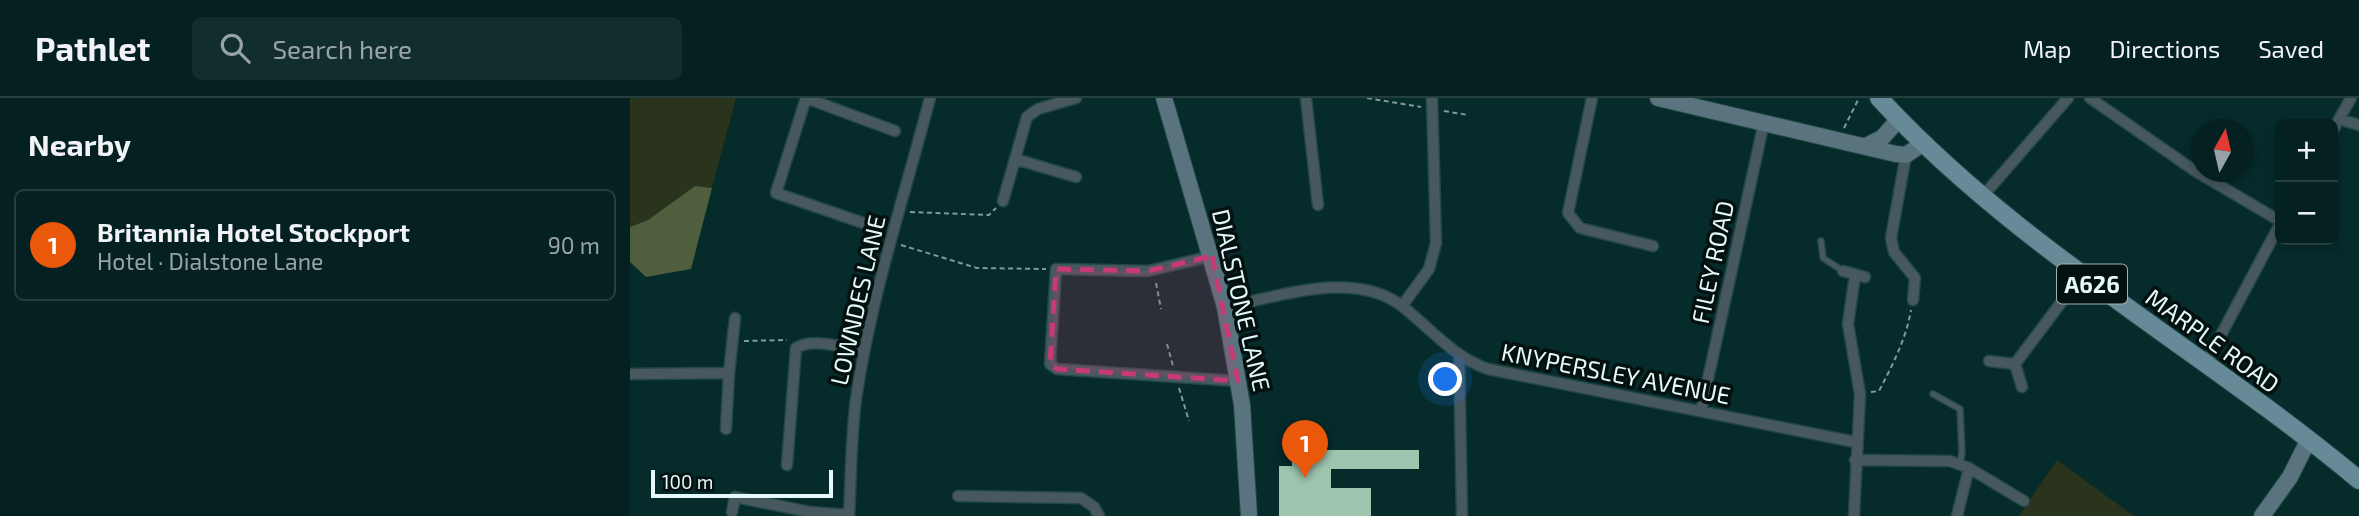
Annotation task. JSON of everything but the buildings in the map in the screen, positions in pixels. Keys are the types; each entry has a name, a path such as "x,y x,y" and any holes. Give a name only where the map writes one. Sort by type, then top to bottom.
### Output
{"main road":[{"name":"A626","path":"1879,98 1910,131"},
{"name":"MARPLE ROAD","path":"1910,131 1983,196 2081,276 2206,363 2359,480"}],"street":[{"path":"872,226 776,193 806,98 895,131"},
{"name":"LOWNDES LANE","path":"849,516 856,402 864,351 890,242 930,98"},
{"path":"1003,201 1027,117 1038,109 1076,98"},
{"name":"DIALSTONE LANE","path":"1164,98 1225,307 1242,405 1250,516"},
{"path":"1306,98 1318,205"},
{"path":"1592,98 1568,213 1580,228 1653,246"},
{"path":"1658,98 1906,155"},
{"path":"1983,196 2068,98"},
{"path":"2090,98 2195,171 2275,220"},
{"path":"2351,98 2339,119 2359,125"},
{"path":"1402,306 1429,269 1436,243 1432,104"},
{"name":"FILEY ROAD","path":"1701,411 1764,122"},
{"path":"1868,145 1882,138 1910,131 1891,238 1894,252 1914,278 1913,300"},
{"path":"1016,159 1076,177"},
{"path":"2206,363 2275,232"},
{"path":"1212,256 1153,270 1056,269 1050,364 1057,369 1238,381"},
{"path":"1843,271 1860,276 1848,324 1860,394 1854,460 1854,516"},
{"path":"2015,364 2081,276"},
{"name":"KNYPERSLEY AVENUE","path":"1225,307 1340,287 1377,294 1402,306 1459,354 1477,365 1507,374 1855,442"},
{"path":"726,429 734,318"},
{"path":"787,465 796,348 803,344 814,344 864,351"},
{"path":"1459,354 1462,516"},
{"path":"1989,361 2015,364"},
{"path":"2015,364 2022,387"},
{"path":"630,374 729,373"},
{"path":"2262,516 2315,444"},
{"path":"1854,460 1940,460 1964,466 2024,501"},
{"path":"1957,516 1964,466"},
{"path":"958,496 1081,498 1094,507 1099,516"},
{"path":"732,512 735,497 810,512 849,516"}],"lane":[{"path":"1821,241 1823,258 1843,271"},
{"path":"1933,394 1959,409 1964,466"}],"path":[{"path":"1367,98 1432,104 1468,115"},
{"path":"1839,139 1860,98"},
{"path":"898,212 989,215 1003,201"},
{"path":"890,242 977,268 1056,269"},
{"path":"1153,270 1161,309"},
{"path":"1860,394 1879,391 1907,334 1913,300"},
{"path":"732,340 792,340 796,348"}],"highlighted area":[{"path":"1212,256 1238,381 1057,369 1050,364 1056,269 1148,271"}],"green space":[{"path":"630,98 736,98 712,188 695,186 648,220 630,227"},
{"path":"695,186 712,188 691,269 646,277 630,262 630,227 648,220"},
{"path":"2057,460 2134,516 2019,516"}],"place":[{"name":"Britannia Hotel Stockport","path":"1305,478"}]}
